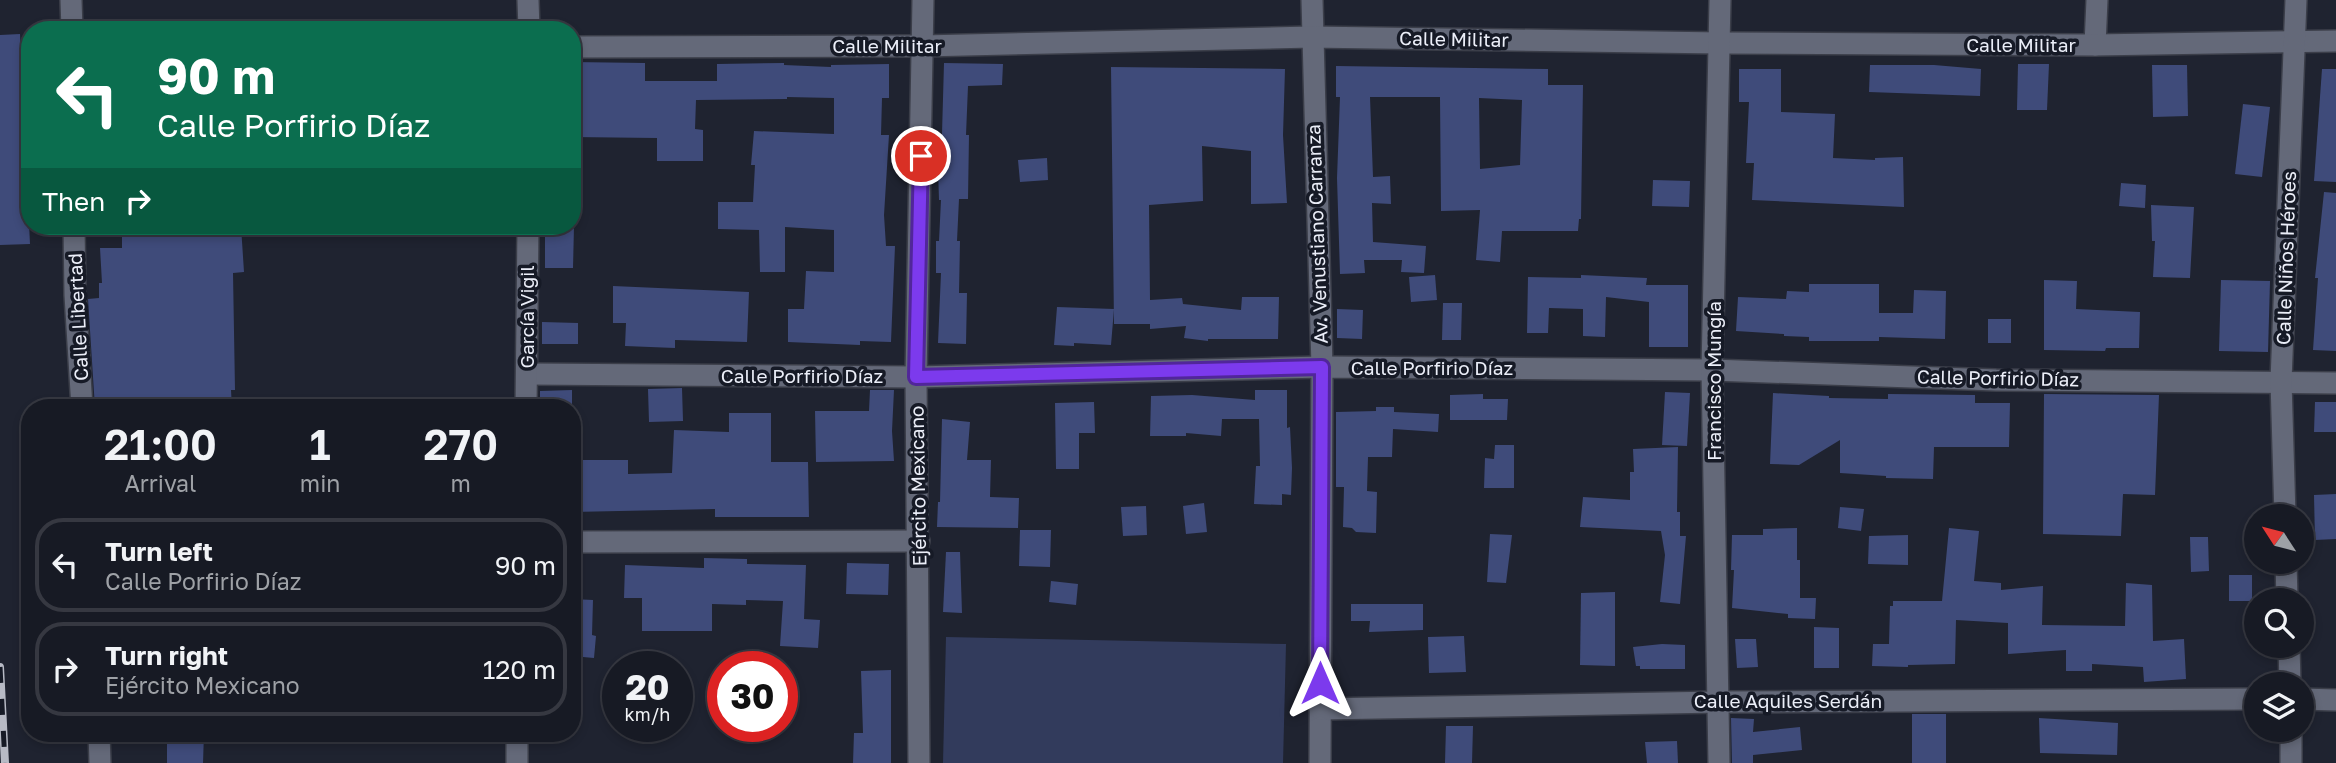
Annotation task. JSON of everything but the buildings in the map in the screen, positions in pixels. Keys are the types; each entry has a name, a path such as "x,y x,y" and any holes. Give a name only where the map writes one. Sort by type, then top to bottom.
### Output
{"street":[{"path":"71,0 72,21"},
{"path":"528,0 529,21"},
{"name":"Ejército Mexicano","path":"919,763 916,377 923,0"},
{"name":"Av. Venustiano Carranza","path":"1312,0 1322,367 1320,763"},
{"name":"Francisco Mungía","path":"1719,763 1712,370 1720,0"},
{"path":"2095,45 2097,0"},
{"name":"Calle Niños Héroes","path":"2285,504 2281,381 2296,0"},
{"name":"Calle Militar","path":"581,47 923,46 1311,37 2095,45 2336,41"},
{"name":"Calle Libertad","path":"74,235 81,399"},
{"name":"García Vigil","path":"526,399 528,235"},
{"name":"Calle Porfirio Díaz","path":"527,374 916,377 1322,367 1712,370 1996,380 2336,383"},
{"path":"581,542 919,541"},
{"name":"Calle Aquiles Serdán","path":"1320,709 1719,702 2244,699"},
{"path":"2314,699 2336,700"},
{"path":"99,742 100,763"},
{"path":"517,742 517,763"},
{"path":"2291,742 2291,763"}],"shaded area":[{"path":"946,637 1286,644 1283,763 943,763"}],"railway":[{"path":"0,667 5,763"}],"route":[{"path":"921,156 916,377 1322,367 1320,683"}]}
